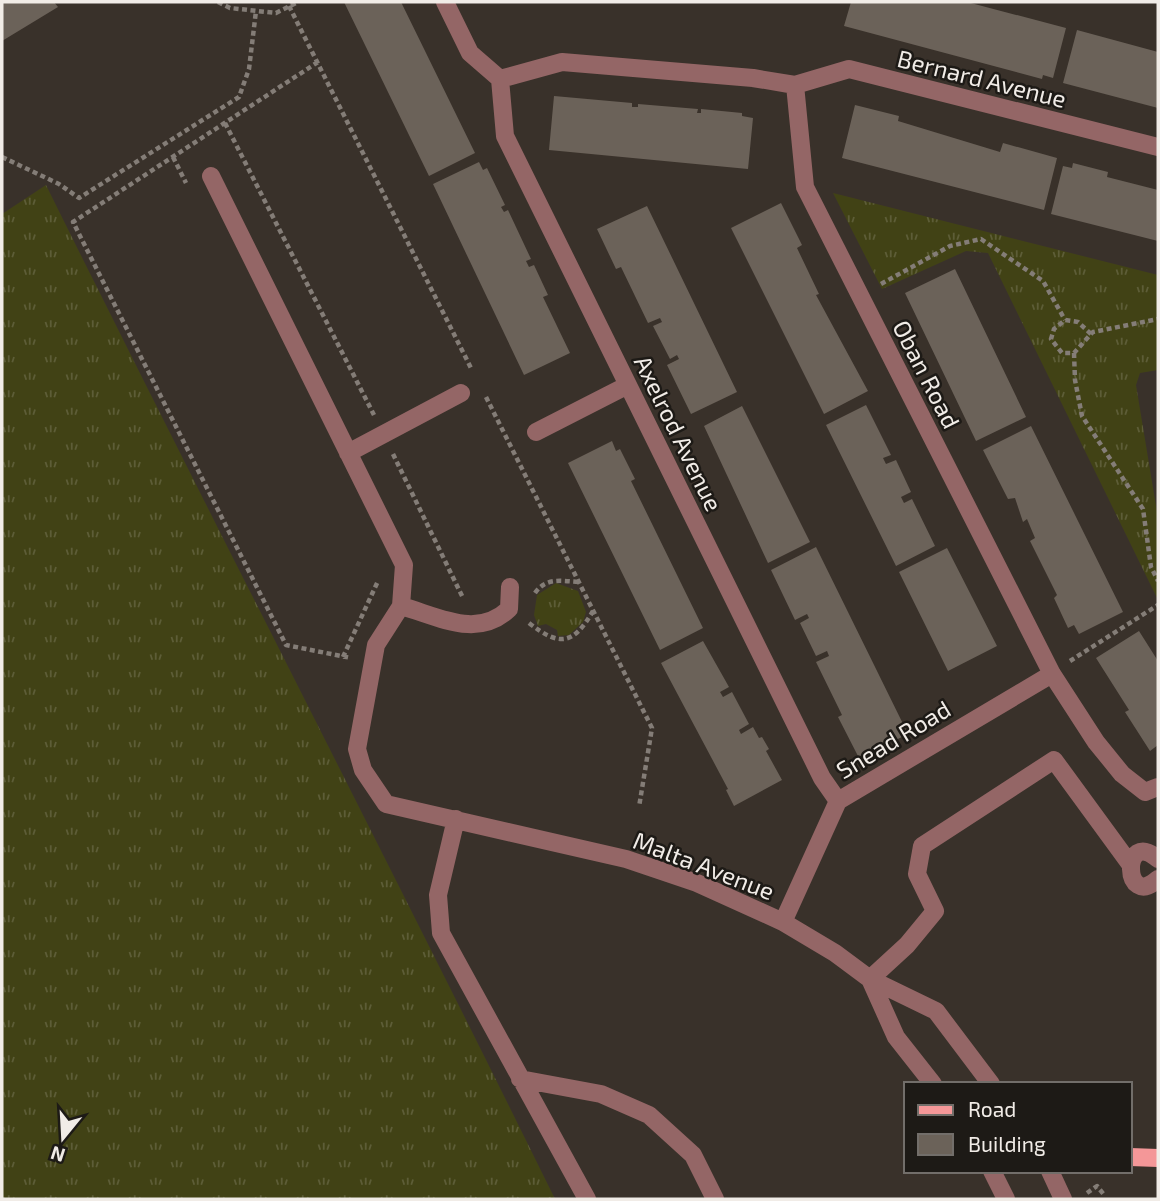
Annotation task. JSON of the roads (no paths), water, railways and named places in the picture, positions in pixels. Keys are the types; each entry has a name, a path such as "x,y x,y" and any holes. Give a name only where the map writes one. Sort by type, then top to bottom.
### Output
{"main road":[{"path":"1132,1157 1158,1158"}],"street":[{"path":"444,2 470,53 500,79 562,62 753,78 795,85"},
{"name":"Bernard Avenue","path":"795,85 849,69 1158,147"},
{"name":"Axelrod Avenue","path":"500,79 505,136 822,778 838,801"},
{"name":"Oban Road","path":"795,85 806,187 1096,742 1122,774 1145,792 1158,787"},
{"path":"211,176 404,565 401,606 476,627 496,622 509,610 510,587"},
{"path":"536,432 628,385"},
{"path":"348,453 461,393"},
{"name":"Malta Avenue","path":"401,606 376,645 358,748 363,770 386,804 626,859 697,883 783,922 835,953 870,979 896,1037 931,1082"},
{"name":"Snead Road","path":"783,922 838,801 1057,670"},
{"path":"989,1082 936,1011 870,979 907,945 935,911 917,874 922,846 1054,760 1130,864 1130,875 1138,883 1148,885 1158,879"},
{"path":"456,819 438,895 438,925 587,1199"},
{"path":"1130,864 1142,853 1152,854 1158,859"},
{"path":"520,1079 601,1094 649,1115 693,1155 715,1199"},
{"path":"993,1173 1006,1199"},
{"path":"1051,1173 1063,1199"}]}
